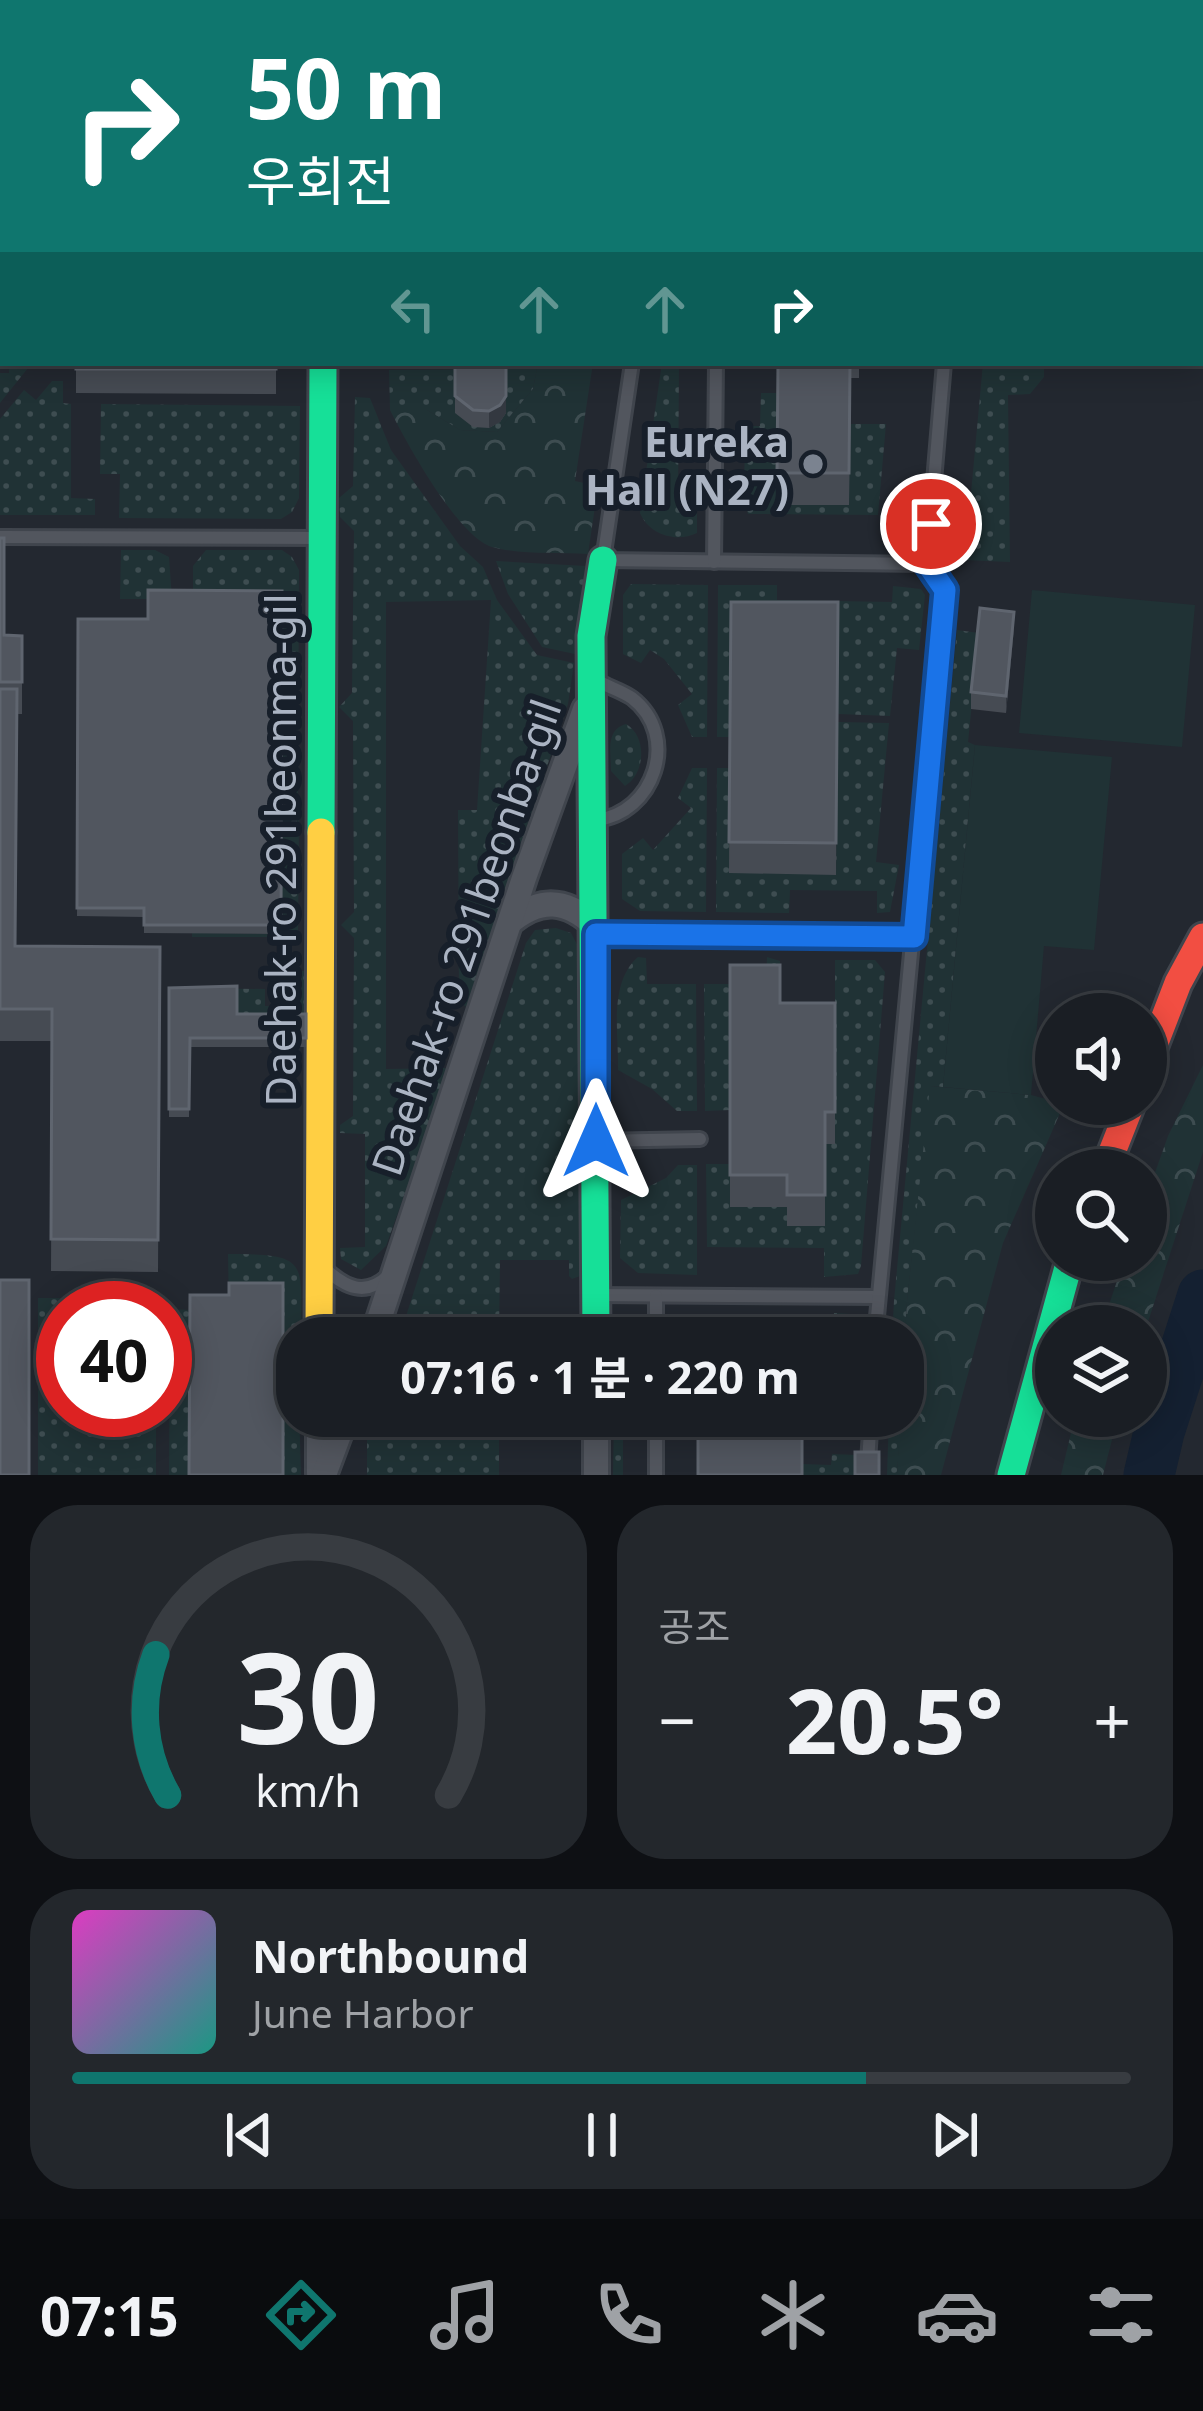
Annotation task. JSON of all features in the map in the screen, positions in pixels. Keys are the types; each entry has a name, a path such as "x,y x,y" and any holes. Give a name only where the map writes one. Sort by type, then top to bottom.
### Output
{"street":[{"name":"Daehak-ro 291beonma-gil","path":"320,1317 323,366"},
{"path":"591,686 591,636 603,560"},
{"name":"Daehak-ro 291beonba-gil","path":"591,686 596,1317"},
{"name":"Daehak-ro 291beonba-gil","path":"380,1317 591,686"},
{"path":"510,922 536,904 556,902 572,908 596,930"},
{"path":"1167,1012 1203,937"},
{"path":"1010,1475 1062,1281"},
{"path":"320,1437 321,1475"},
{"path":"321,1475 337,1437"},
{"path":"596,1437 596,1475"}],"lane":[{"path":"632,366 603,560 927,564"},
{"path":"714,562 716,366"},
{"path":"876,1317 945,590 927,564 944,366"},
{"path":"0,537 322,538"},
{"path":"591,686 633,699 652,724 658,753 654,781 633,806 593,820"},
{"path":"596,930 914,937"},
{"path":"596,1141 700,1139"},
{"path":"320,1264 344,1284 359,1289 380,1283 398,1266"},
{"path":"596,1295 877,1297"},
{"path":"656,1296 656,1317"},
{"path":"656,1437 656,1475"},
{"path":"868,1462 870,1437"}],"green space":[{"path":"9,366 30,366 0,403 0,373 9,373"},
{"path":"537,366 533,389 497,432 460,430 427,410 390,410 389,370"},
{"path":"537,366 593,366 575,481 598,486 588,554 515,551 479,540 434,487 390,410 427,410 460,430 497,432 533,389"},
{"path":"662,366 679,366 678,505 697,506 697,533 664,535 640,513"},
{"path":"983,366 1044,366 1044,377 1030,394 1008,395 1010,562 964,560 964,552 941,547 943,528 968,526"},
{"path":"52,381 63,381 63,403 71,404 71,498 95,499 95,515 0,515 0,419 24,390 36,400"},
{"path":"761,393 778,393 777,504 848,505 850,424 886,424 878,515 748,514 745,426 760,426"},
{"path":"355,397 370,398 391,450 460,546 483,567 497,600 537,655 574,663 568,704 466,1007 459,1000 458,810 477,810 491,600 386,602 386,1069 450,1068 386,1246 361,1270 341,1259 340,1248 365,1247 365,1134 340,1133 340,1125 353,1116 354,938 341,925 354,912 353,721 339,707 352,693 354,531 340,517 339,498 353,486"},
{"path":"101,404 300,406 299,498 292,512 281,519 119,518 120,474 100,474"},
{"path":"121,550 155,550 169,557 172,599 120,599"},
{"path":"206,550 282,550 299,570 298,797 282,797 282,600 193,599 193,566"},
{"path":"496,561 586,566 575,654 542,647 508,594"},
{"path":"631,584 708,585 707,737 692,737 678,705 692,694 664,659 650,650 641,663 623,654 623,595"},
{"path":"718,585 777,585 777,600 892,602 893,586 921,589 925,595 919,650 897,648 890,716 838,714 838,634 730,737 717,737"},
{"path":"1032,590 1195,605 1182,747 1019,733"},
{"path":"957,630 979,633 968,742 975,745 943,1087 931,1086 906,1317 893,1317"},
{"path":"838,722 889,723 876,862 899,865 890,912 877,913 877,891 790,890 789,913 716,912 717,768 730,768 836,874"},
{"path":"626,724 638,737 641,755 637,773 625,786 611,771 610,749 615,731"},
{"path":"975,745 1112,757 1094,950 1044,946 1040,993 1035,993 1031,1095 943,1087"},
{"path":"692,768 707,768 706,912 640,911 622,899 622,854 643,838 653,850 691,808 678,798"},
{"path":"282,818 299,819 298,937 192,937 192,933 281,934"},
{"path":"556,928 571,933 580,950 580,1276 569,1276 569,1260 500,1260 499,1317 406,1317 526,943 535,930"},
{"path":"638,957 646,958 647,984 696,984 697,1111 677,1111 652,1089 618,1070 619,995"},
{"path":"767,957 780,961 780,997 731,997 730,1110 705,1111 704,984 766,984"},
{"path":"835,960 875,960 885,972 861,1266 858,1274 824,1277 824,1248 707,1247 706,1164 730,1164 787,1207 788,1226 825,1226 825,1144 835,1143"},
{"path":"299,971 306,971 306,1023 237,1022 190,988 265,989 265,1006 298,1007"},
{"path":"1203,1065 1203,1152 1167,1263 1167,1149 1163,1149"},
{"path":"930,1086 1035,1096 1035,1125 1055,1125 1044,1149 1035,1149 1035,1170 1003,1243 941,1475 897,1475 899,1437 924,1437 924,1317 906,1317"},
{"path":"678,1165 697,1165 697,1275 638,1273 620,1258 621,1200 666,1178"},
{"path":"228,1254 274,1256 296,1267 301,1317 276,1317 276,1437 300,1437 301,1475 283,1475 229,1307"},
{"path":"1117,1281 1161,1281 1153,1305 1109,1305"},
{"path":"38,1437 156,1437 156,1475 38,1475"},
{"path":"169,1437 189,1437 189,1475 169,1475"},
{"path":"499,1437 499,1475 367,1475 367,1438"},
{"path":"614,1437 623,1437 623,1475 613,1475"},
{"path":"888,1437 900,1437 897,1475 887,1475"},
{"path":"1070,1437 1113,1437 1103,1475 1061,1475"},
{"path":"832,1454 857,1455 855,1475 802,1475 802,1464 831,1465"}],"building":[{"path":"76,366 276,366 276,369"},
{"path":"455,366 506,366 506,396 500,405 489,411 473,410 455,396"},
{"name":"Eureka Hall (N27)","path":"778,366 850,366 849,473 777,473"},
{"path":"0,538 4,538 4,635 22,636 22,682 0,682"},
{"path":"148,590 282,591 281,925 144,925 144,908 77,908 78,619 148,619"},
{"path":"731,602 838,602 836,843 729,842"},
{"path":"980,608 1014,612 1006,696 971,692"},
{"path":"0,689 17,689 15,946 160,947 158,1240 51,1239 52,1009 0,1009"},
{"path":"730,965 780,965 780,1003 835,1003 835,1112 825,1112 825,1195 787,1195 787,1175 730,1175"},
{"path":"237,986 237,1014 306,1014 306,1038 190,1038 189,1109 169,1109 169,988"},
{"path":"0,1280 29,1280 29,1475 0,1475"},
{"path":"229,1283 283,1283 283,1317 276,1317 276,1437 283,1437 283,1475 189,1475 192,1295 229,1295"},
{"path":"698,1437 802,1437 802,1475 698,1475"},
{"path":"855,1452 879,1452 879,1475 855,1475"}],"waterway":[{"path":"1149,1475 1203,1295"}],"traffic: fast":[{"path":"321,832 323,366"},
{"path":"596,1317 591,636 603,560"},
{"path":"1011,1475 1064,1281"}],"traffic: slow":[{"path":"319,1317 321,832"}],"traffic: jam":[{"path":"1167,1012 1203,937"},
{"path":"1113,1149 1123,1125"}],"place":[{"name":"Eureka Hall (N27)","path":"813,464"}],"route":[{"path":"596,1141 596,934 914,937 945,590 927,564 931,524"}]}
